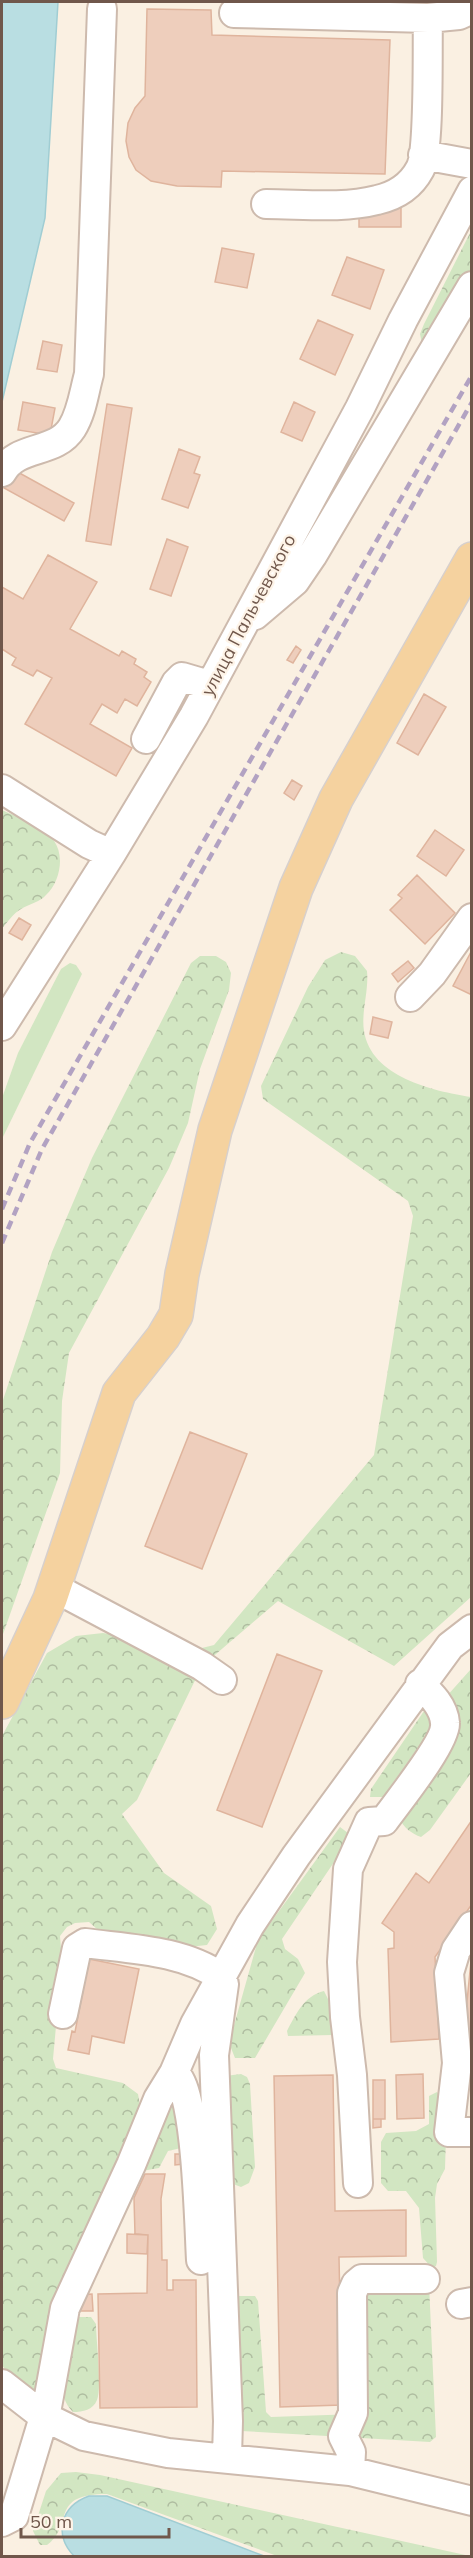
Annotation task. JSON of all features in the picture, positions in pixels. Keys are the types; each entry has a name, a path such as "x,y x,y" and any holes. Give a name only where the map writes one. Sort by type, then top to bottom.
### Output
{"main road":[{"path":"2,1702 53,1587 119,1393 176,1315 182,1274 215,1130 296,888 336,799 471,559"}],"street":[{"path":"2,472 14,458 56,443 72,429 81,408 89,374 102,9"},
{"path":"234,13 428,18 459,15 471,9"},
{"path":"267,204 349,205 378,200 408,186 421,167 423,155 428,18"},
{"path":"423,155 471,164"},
{"path":"468,197 471,234"},
{"name":"улица Пальчевского","path":"2,1026 111,855 246,622 468,197"},
{"path":"246,622 295,580 312,556 471,286"},
{"path":"146,739 176,683 183,677 209,685"},
{"path":"2,789 89,844 111,855"},
{"path":"410,997 432,974 471,918"},
{"path":"53,1587 202,1666 222,1680"},
{"path":"7,2508 47,2407 65,2308 158,2099 174,2073 195,2024 250,1925 296,1856 425,1688 450,1646 471,1629"},
{"path":"425,1688 471,1652"},
{"path":"357,2183 352,2075 345,2017 342,1962 348,1869 369,1822 384,1821 445,1735 444,1717 425,1688"},
{"path":"471,1926 456,1950 449,1973 458,2063 449,2132 471,2132"},
{"path":"63,2014 77,1948 85,1943 167,1954 224,1971"},
{"path":"224,1971 214,2055 227,2457"},
{"path":"174,2073 181,2077 184,2084 189,2113 201,2260"},
{"path":"350,2471 351,2452 344,2436 353,2413 352,2293 356,2284 362,2279 425,2278"},
{"path":"2,2384 43,2416 84,2436 168,2453 227,2457 350,2471 471,2501"}],"green space":[{"path":"471,231 471,293 423,349 420,334 424,324"},
{"path":"2,810 31,823 48,834 59,850 60,861 56,880 49,892 18,911 2,929"},
{"path":"341,952 355,956 367,971 364,1031 369,1047 378,1060 391,1071 422,1086 471,1097 471,1597 394,1666 278,1601 202,1666 137,1800 122,1814 164,1873 211,1906 217,1929 207,1945 188,1947 98,1930 89,1922 75,1923 67,1927 60,1936 62,1961 53,2059 56,2068 123,2083 138,2094 141,2112 39,2401 12,2379 2,2365 2,1736 47,1653 76,1636 103,1633 198,1649 214,1645 374,1455 413,1216 408,1201 263,1099 261,1086 308,987 325,960"},
{"path":"200,956 216,956 226,962 231,973 229,990 200,1069 188,1123 169,1168 69,1353 62,1401 60,1473 2,1637 2,1403 52,1252 92,1158 191,963"},
{"path":"70,963 76,965 82,974 2,1139 2,1098 18,1053 61,969"},
{"path":"471,1669 471,1773 430,1830 421,1837 408,1830 400,1819 408,1803 459,1728 446,1697"},
{"path":"427,1710 434,1725 383,1797 370,1797 371,1789 424,1711"},
{"path":"340,1827 348,1833 347,1843 282,1939 285,1949 298,1959 305,1973 255,2058 235,2058 231,2048 231,2036 258,1940"},
{"path":"324,1991 334,2011 333,2035 288,2036 287,2031 301,2006 317,1993"},
{"path":"241,2074 247,2077 250,2084 255,2167 249,2183 241,2187 228,2182 225,2076"},
{"path":"437,2092 447,2103 445,2169 437,2184 435,2198 437,2262 432,2268 423,2258 419,2208 406,2191 388,2191 381,2183 381,2142 386,2133 416,2131 429,2124 429,2096"},
{"path":"174,2096 181,2148 168,2151 159,2168 142,2171"},
{"path":"354,2279 429,2284 436,2437 430,2442 241,2431 236,2296 255,2296 258,2301 266,2412 271,2417 356,2414"},
{"path":"79,2317 91,2317 96,2324 99,2385 97,2400 93,2406 84,2411 73,2412 66,2403 63,2393 62,2370 72,2323"},
{"path":"61,2473 100,2475 470,2556 277,2556 107,2494 89,2495 69,2505 55,2537 47,2545 40,2545 33,2531 46,2491"}],"water":[{"path":"2,2 58,2 45,218 2,402"},
{"path":"89,2496 107,2496 264,2556 74,2556 67,2548 64,2539 63,2522 72,2506"}],"building":[{"path":"147,9 211,10 212,35 390,40 385,174 222,171 221,187 177,186 151,181 136,170 129,157 126,141 128,123 135,108 145,96"},
{"path":"359,208 401,208 401,227 359,227"},
{"path":"222,248 254,254 247,288 215,282"},
{"path":"347,257 384,270 370,309 332,295"},
{"path":"318,320 353,335 335,375 300,359"},
{"path":"43,341 62,345 57,372 37,369"},
{"path":"23,402 55,408 50,435 18,430"},
{"path":"294,402 315,412 302,441 281,432"},
{"path":"107,404 132,408 111,545 86,541"},
{"path":"179,449 200,457 194,473 200,475 188,508 162,499"},
{"path":"14,470 74,503 64,521 4,488"},
{"path":"167,539 188,547 171,596 150,589"},
{"path":"48,555 97,582 70,629 119,656 122,651 136,659 134,664 147,672 144,677 151,682 137,706 125,699 117,713 102,704 90,724 132,748 116,776 25,724 52,678 37,670 33,676 12,665 16,658 2,649 2,587 23,599"},
{"path":"296,646 301,650 293,663 287,660"},
{"path":"424,694 446,707 418,755 397,743"},
{"path":"292,780 302,786 294,800 284,793"},
{"path":"435,830 464,850 446,876 417,856"},
{"path":"417,875 455,913 425,944 390,910 402,898 398,895"},
{"path":"19,918 31,925 22,940 9,933"},
{"path":"472,950 472,995 453,986"},
{"path":"408,961 414,968 398,982 392,974"},
{"path":"373,1017 392,1022 388,1038 370,1034"},
{"path":"190,1432 247,1454 202,1569 145,1546"},
{"path":"277,1654 322,1671 262,1827 217,1810"},
{"path":"472,1820 472,1904 435,1957 439,2039 391,2042 388,1949 394,1948 394,1932 382,1923 416,1873 429,1883"},
{"path":"89,1959 139,1969 124,2043 92,2036 89,2054 68,2050 72,2031 75,2032"},
{"path":"472,1961 472,2033 464,2032"},
{"path":"423,2074 424,2118 397,2119 396,2075"},
{"path":"333,2075 335,2211 406,2210 406,2256 339,2257 342,2405 280,2407 274,2076"},
{"path":"373,2080 385,2080 385,2119 373,2119"},
{"path":"373,2119 381,2119 381,2127 373,2128"},
{"path":"175,2154 184,2154 184,2164 175,2165"},
{"path":"145,2174 165,2174 161,2199 162,2260 167,2260 167,2290 173,2290 173,2280 196,2280 197,2407 100,2408 98,2294 147,2293 148,2235 135,2234 134,2198"},
{"path":"127,2234 148,2235 147,2254 127,2253"},
{"path":"92,2294 93,2311 78,2311 77,2295"}],"railway":[{"path":"2,1209 30,1143 472,375"},
{"path":"2,1243 42,1149 472,402"}]}
